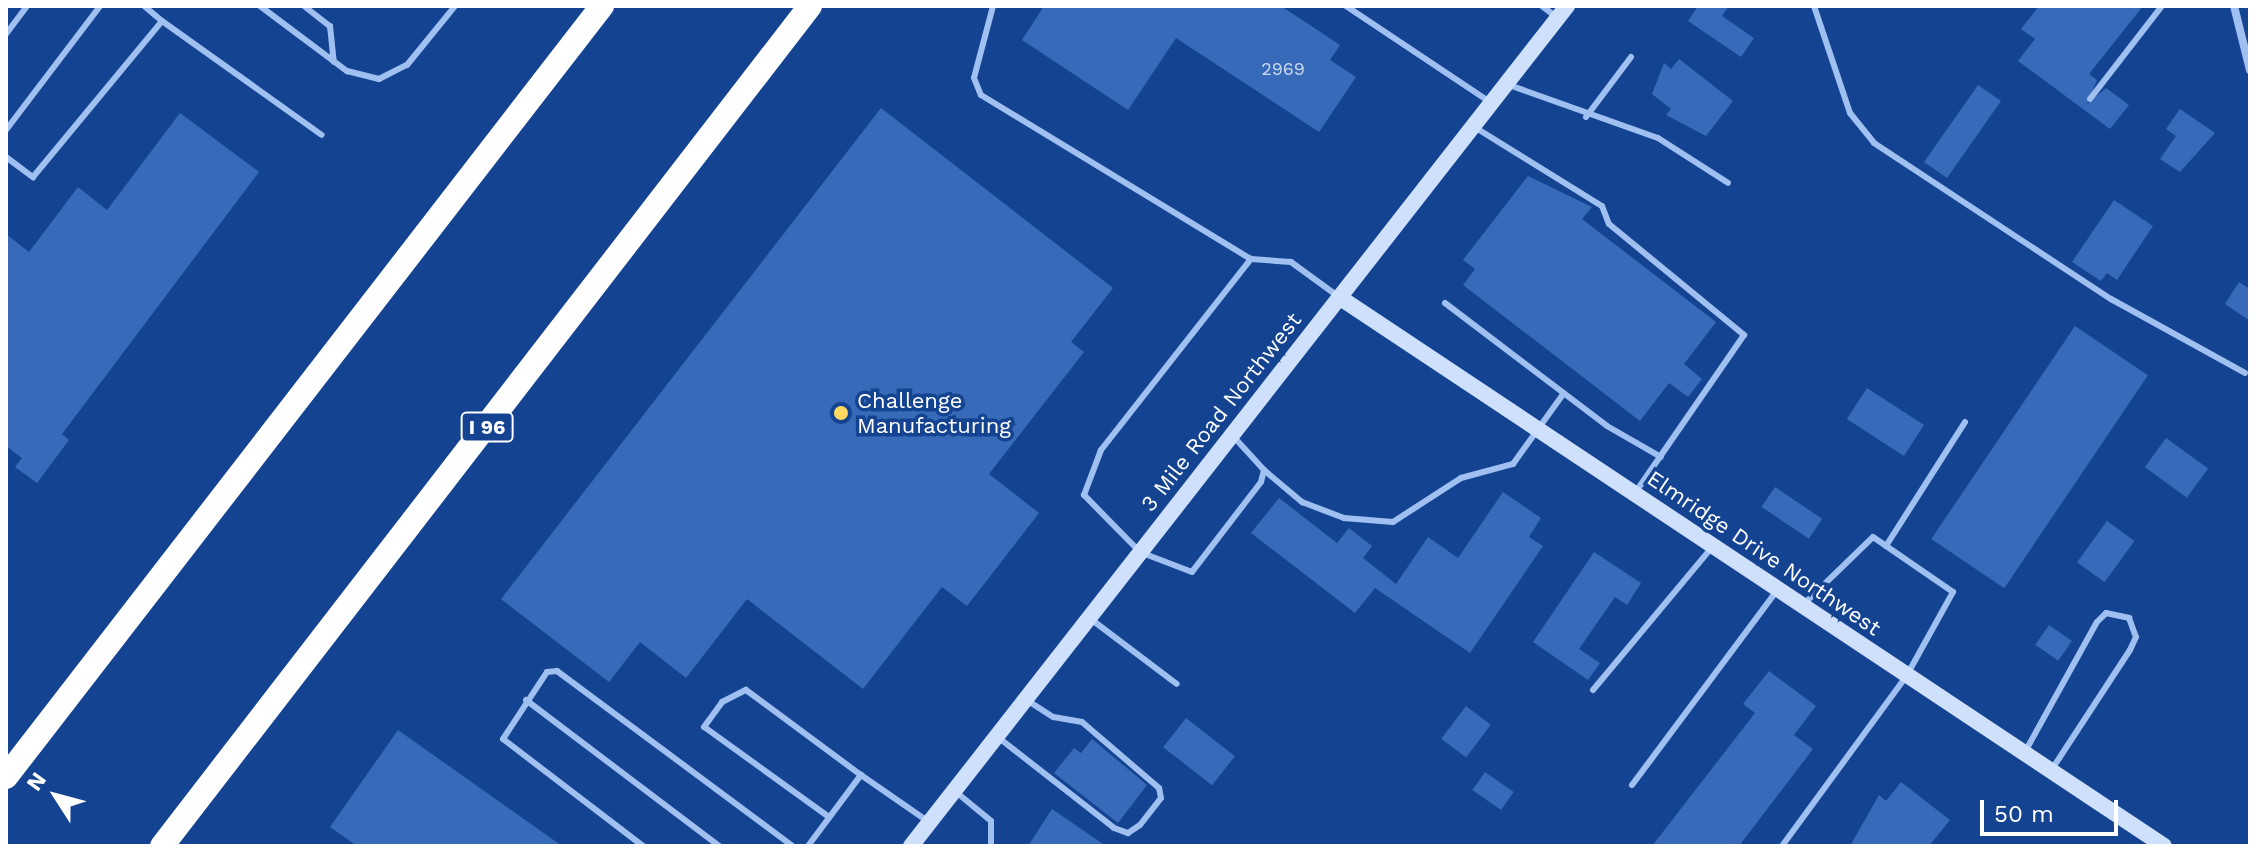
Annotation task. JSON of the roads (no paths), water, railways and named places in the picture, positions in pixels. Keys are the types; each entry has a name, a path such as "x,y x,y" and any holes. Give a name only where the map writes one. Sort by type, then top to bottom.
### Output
{"highway":[{"path":"6,777 602,6"},
{"name":"I 96","path":"162,846 810,6"}],"main road":[{"name":"3 Mile Road Northwest","path":"911,846 1562,12"},
{"name":"Elmridge Drive Northwest","path":"1339,297 2164,846"}],"street":[{"path":"2234,6 2248,45 2250,70"}],"lane":[{"path":"7,30 27,6"},
{"path":"6,130 100,6"},
{"path":"144,6 322,135"},
{"path":"260,6 334,62 369,79 390,78 455,6"},
{"path":"304,6 330,26 334,62"},
{"path":"993,6 974,78 981,95 1251,259 1291,262 1339,297"},
{"path":"1346,6 1491,103"},
{"path":"1542,6 1562,12"},
{"path":"1814,6 1850,113 1874,143 2111,299 2245,373"},
{"path":"2090,99 2162,6"},
{"path":"6,157 33,177 162,21"},
{"path":"1586,117 1631,57"},
{"path":"1506,84 1586,117 1658,138 1728,183"},
{"path":"1473,126 1602,206 1609,224 1744,335 1635,494"},
{"path":"1251,259 1101,450 1084,495 1140,552 1192,572 1264,470"},
{"path":"1445,303 1564,393 1661,457"},
{"path":"1232,435 1264,470 1302,502 1344,518 1393,522 1461,478 1513,464 1564,393"},
{"path":"1886,546 1965,422"},
{"path":"1782,846 1907,675 1953,592 1873,537 1802,605"},
{"path":"1593,690 1713,546"},
{"path":"1632,785 1778,589"},
{"path":"2024,753 2097,622 2106,613 2129,618 2136,637 2130,650 2051,771"},
{"path":"1089,618 1177,684"},
{"path":"643,846 503,739 547,672 557,671 793,846"},
{"path":"829,817 704,727 730,692 746,690 929,822"},
{"path":"526,700 719,846"},
{"path":"996,736 1114,828 1128,833 1140,825 1161,798 1159,788 1082,722 1053,717 1025,700"},
{"path":"808,846 861,775"},
{"path":"954,791 991,821 991,846"}],"place":[{"name":"Challenge Manufacturing","path":"841,413"}]}
